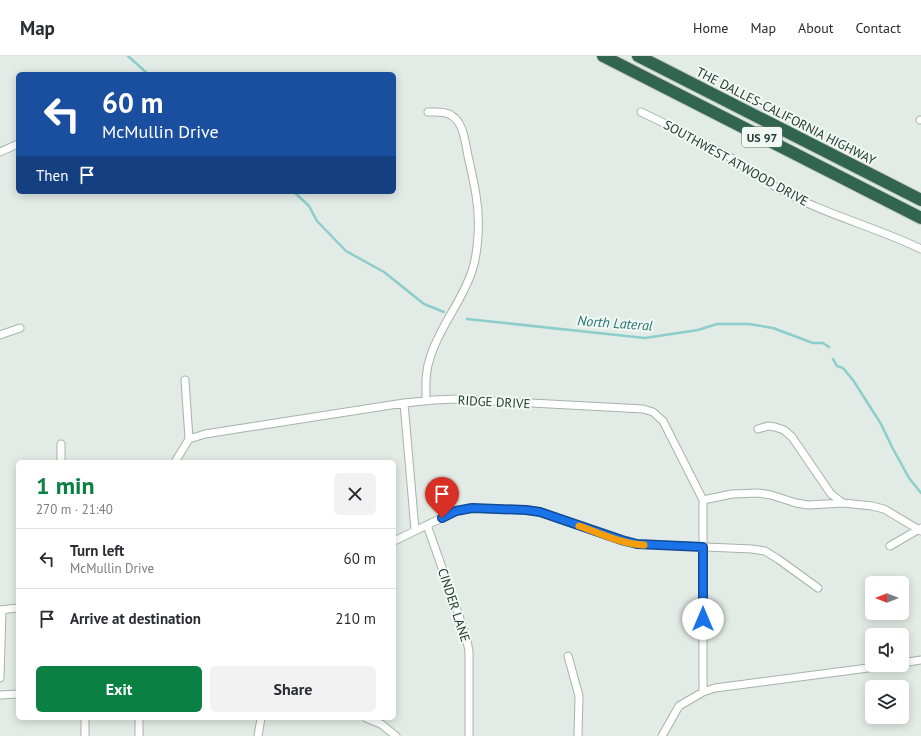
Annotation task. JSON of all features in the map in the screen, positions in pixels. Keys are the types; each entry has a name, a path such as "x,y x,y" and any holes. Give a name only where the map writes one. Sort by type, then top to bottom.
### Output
{"highway":[{"name":"US 97","path":"603,56 921,218"},
{"name":"THE DALLES-CALIFORNIA HIGHWAY","path":"638,56 921,200"}],"street":[{"path":"426,400 426,375 429,360 438,336 463,293 472,272 476,256 478,229 477,197 462,130 455,118 448,113 428,112"},
{"name":"SOUTHWEST ATWOOD DRIVE","path":"641,112 709,146 781,190 804,201 921,249"},
{"path":"0,152 16,145"},
{"path":"0,335 20,328"},
{"path":"176,460 189,439 186,380"},
{"name":"RIDGE DRIVE","path":"189,439 205,434 426,400 456,399 643,409 654,412 663,421 703,500 703,692"},
{"path":"404,403 415,530"},
{"path":"758,429 768,426 784,430 792,437 831,494 843,503"},
{"path":"61,444 61,460"},
{"path":"703,500 732,494 758,493 808,505 843,503 872,506 884,509 921,530"},
{"path":"396,540 456,511 472,508 526,510 540,512 637,544 752,549 764,551 778,559 818,588"},
{"name":"CINDER LANE","path":"427,525 466,636 469,651 469,736"},
{"path":"890,546 921,530"},
{"path":"0,678 1,610 16,608"},
{"path":"568,656 579,696 578,736"},
{"path":"909,662 921,660"},
{"path":"662,736 679,706 703,692 715,688 865,668"},
{"path":"0,695 16,694"},
{"path":"85,720 85,736"},
{"path":"139,720 139,736"},
{"path":"258,736 261,720"},
{"path":"371,720 381,724 396,736"}],"waterway":[{"name":"North Lateral","path":"128,56 146,72"},
{"name":"North Lateral","path":"296,194 309,206 317,221 346,251 384,272 424,304 444,312"},
{"name":"North Lateral","path":"467,319 645,338 698,330 717,324 749,324 773,328 813,343 823,343 829,347"},
{"name":"North Lateral","path":"833,359 837,366 843,368 853,380 881,424 909,478 921,493"}],"slow traffic":[{"path":"579,526 622,540 644,545"}],"route":[{"path":"442,518 456,511 472,508 526,510 540,512 637,544 703,547 703,619"}]}
